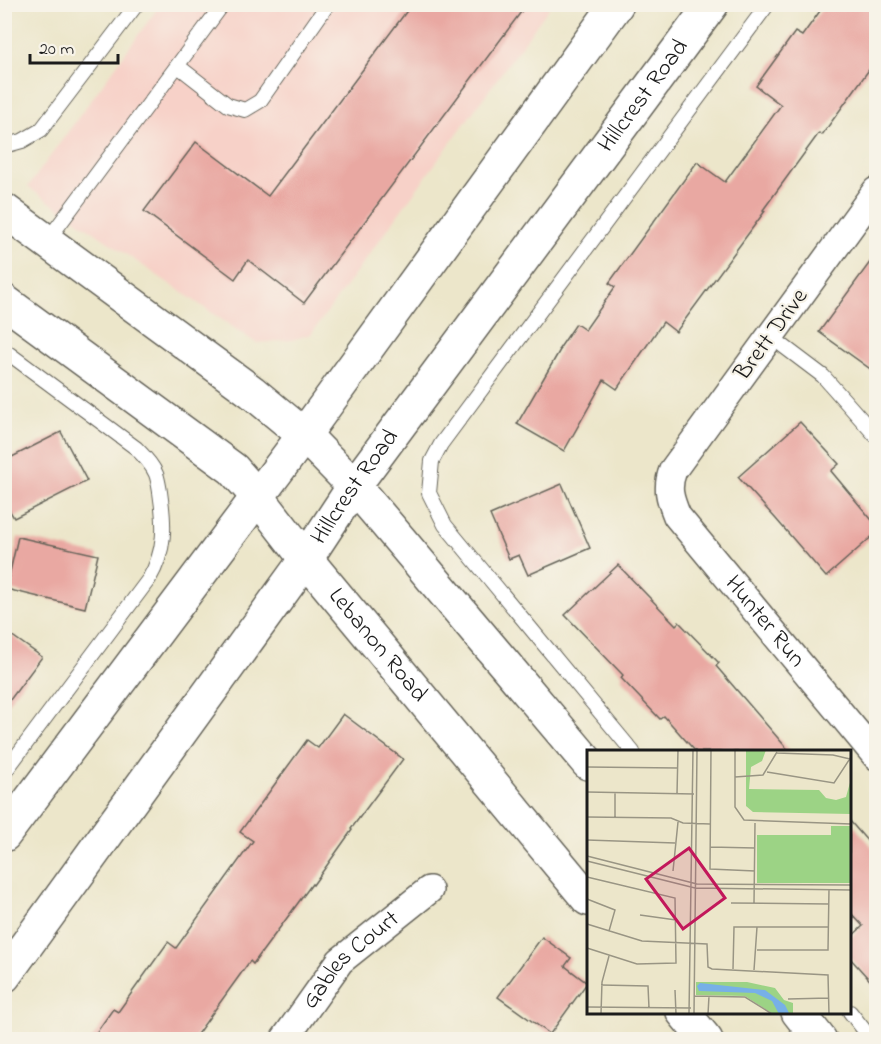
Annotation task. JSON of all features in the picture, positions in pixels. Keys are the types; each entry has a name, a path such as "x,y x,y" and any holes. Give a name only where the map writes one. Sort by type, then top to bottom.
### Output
{"main road":[{"path":"4,835 304,435 617,4"},
{"name":"Hillcrest Road","path":"4,976 306,559 354,486 712,4"},
{"path":"4,210 252,392 304,435 354,486 587,763"},
{"name":"Lebanon Road","path":"4,301 233,469 587,897"},
{"path":"685,1014 706,1040"},
{"path":"800,1014 820,1040"}],"street":[{"name":"Brett Drive","path":"669,480 673,470 876,190"},
{"name":"Hunter Run","path":"669,480 671,501 677,516 876,756"},
{"name":"Gables Court","path":"284,1040 340,961 429,890"}],"lane":[{"path":"4,146 22,141 41,130 137,4"},
{"path":"47,242 224,4"},
{"path":"178,66 228,105 244,110 260,100 328,4"},
{"path":"631,750 445,525 429,493 432,461 448,434 768,4"},
{"path":"771,336 823,376 876,436"},
{"path":"4,350 136,447 156,474 164,522 160,555 149,579 4,773"},
{"path":"851,1014 872,1040"}],"shaded area":[{"path":"160,5 551,5 311,334 292,340 256,343 28,187"}],"building":[{"path":"412,4 527,4 304,303 248,260 235,279 144,211 196,142 268,196"},
{"path":"825,4 876,4 876,60 822,135 819,133 676,332 663,322 617,389 604,380 564,451 517,424 559,349 576,324 585,330 615,287 609,283 697,162 725,182 781,105 756,86 795,32 802,36"},
{"path":"876,254 876,373 819,332"},
{"path":"800,422 839,464 831,471 876,525 876,533 826,577 738,477"},
{"path":"61,432 87,481 14,518 4,501 4,461"},
{"path":"562,484 590,548 528,575 519,555 509,559 490,515"},
{"path":"18,537 98,555 85,608 6,589"},
{"path":"618,565 676,625 679,622 719,663 716,666 788,750 694,750 664,716 660,719 621,678 623,675 565,615"},
{"path":"4,630 42,657 4,708"},
{"path":"343,714 403,759 253,964 250,961 193,1040 91,1040 113,1009 118,1012 168,942 176,948 253,841 240,832 307,740 318,748"},
{"path":"851,822 876,851 876,987 851,959 851,937 863,926 851,913"},
{"path":"542,937 571,958 565,966 587,983 550,1034 498,997"}]}
